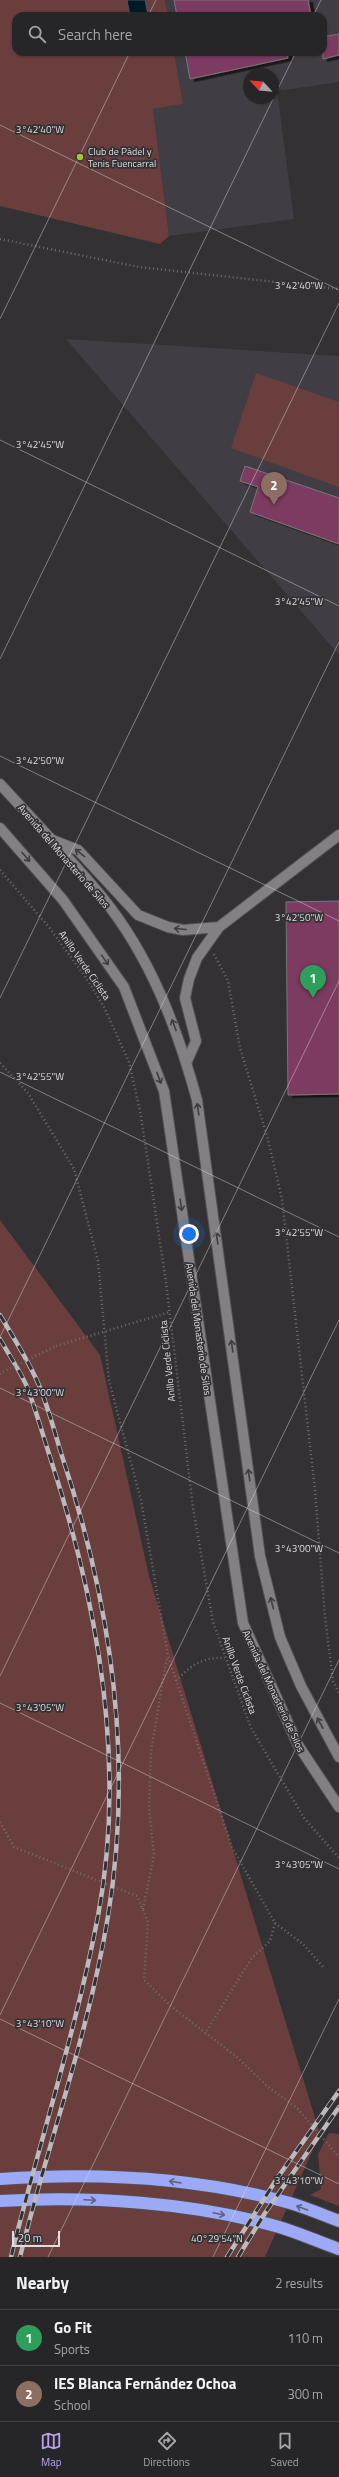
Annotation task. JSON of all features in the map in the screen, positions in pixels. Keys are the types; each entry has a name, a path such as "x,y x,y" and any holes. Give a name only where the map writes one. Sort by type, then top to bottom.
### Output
{"highway":[{"path":"0,2183 58,2175"},
{"path":"0,2179 58,2175 137,2177 213,2187 291,2203 339,2221"},
{"path":"0,2201 51,2198 131,2202 211,2213 279,2227 339,2249"},
{"path":"0,2207 51,2198"}],"street":[{"name":"Avenida del Monasterio de Silos","path":"0,784 103,898 143,958 161,992 187,1061 197,1100 260,1556 280,1637 300,1686 339,1757"},
{"name":"Avenida del Monasterio de Silos","path":"0,828 63,900 124,987 164,1091 243,1623 298,1745 339,1807"},
{"path":"187,1061 196,1041 186,1007 186,988 197,958 219,927 339,835"},
{"path":"50,839 78,850 138,915 153,922 175,928 219,927"}],"path":[{"path":"0,239 139,267 339,289"},
{"name":"Anillo Verde Ciclista","path":"0,870 48,926 88,979 104,1007 129,1062 141,1116 170,1312 194,1516 208,1596 225,1658 251,1728 304,1818 339,1858"},
{"path":"213,951 228,981 240,1048 267,1136 282,1199 316,1490 325,1618 334,1681 339,1694"},
{"path":"0,1063 28,1093 74,1169 98,1260 109,1381 141,1500 168,1656 232,1847 275,1923 303,1944 324,1968"},
{"path":"0,1374 56,1346 105,1333 170,1312"},
{"path":"143,1910 154,1854 149,1808 151,1751 168,1656"},
{"path":"176,1681 187,1669 209,1658 225,1658"},
{"path":"0,1822 14,1847 137,1896 148,1922 144,1980 172,2007 298,2108 339,2157"},
{"path":"205,2034 251,1959 270,1941 275,1923"}],"shaded area":[{"name":"Club de Pádel y Tenis Fuencarral","path":"0,0 165,0 167,12 12,12 12,56 175,56 183,104 153,109 169,236 160,244 0,206"},
{"path":"165,0 339,0 339,82 279,91 279,68 243,68 243,104 279,104 294,219 169,236 153,109 183,104 175,56 327,56 327,12 167,12"},
{"path":"66,339 339,356 339,655"},
{"path":"256,373 339,402 339,487 231,448"},
{"path":"0,1220 100,1355 149,1576 320,2134 265,2257 0,2257"},
{"path":"329,2133 339,2134 339,2206 310,2195 321,2189 318,2154"}],"water":[{"path":"127,0 145,0 147,12 129,12"}],"building":[{"path":"174,0 308,0 310,12 176,12"},
{"path":"339,34 339,55 323,59 323,56 327,56 327,36"},
{"path":"186,56 288,56 288,58 190,79"},
{"path":"245,466 339,498 339,544 250,512 258,487 240,481"},
{"path":"339,901 339,1094 288,1095 286,902"}],"railway":[{"path":"0,1315 30,1366 42,1392 78,1509 93,1566 105,1624 113,1682 118,1740 119,1799 115,1857 108,1916 100,1959 79,2045 20,2257"},
{"path":"0,1339 28,1389 67,1512 82,1569 94,1626 103,1684 108,1742 109,1800 106,1858 98,1916 89,1959 79,2002 11,2257"},
{"path":"227,2257 278,2177 339,2091"},
{"path":"238,2257 265,2213 339,2107"}],"place":[{"name":"Club de Pádel y Tenis Fuencarral","path":"80,157"},
{"name":"IES Blanca Fernández Ochoa","path":"274,505"},
{"name":"Go Fit","path":"313,998"}]}
